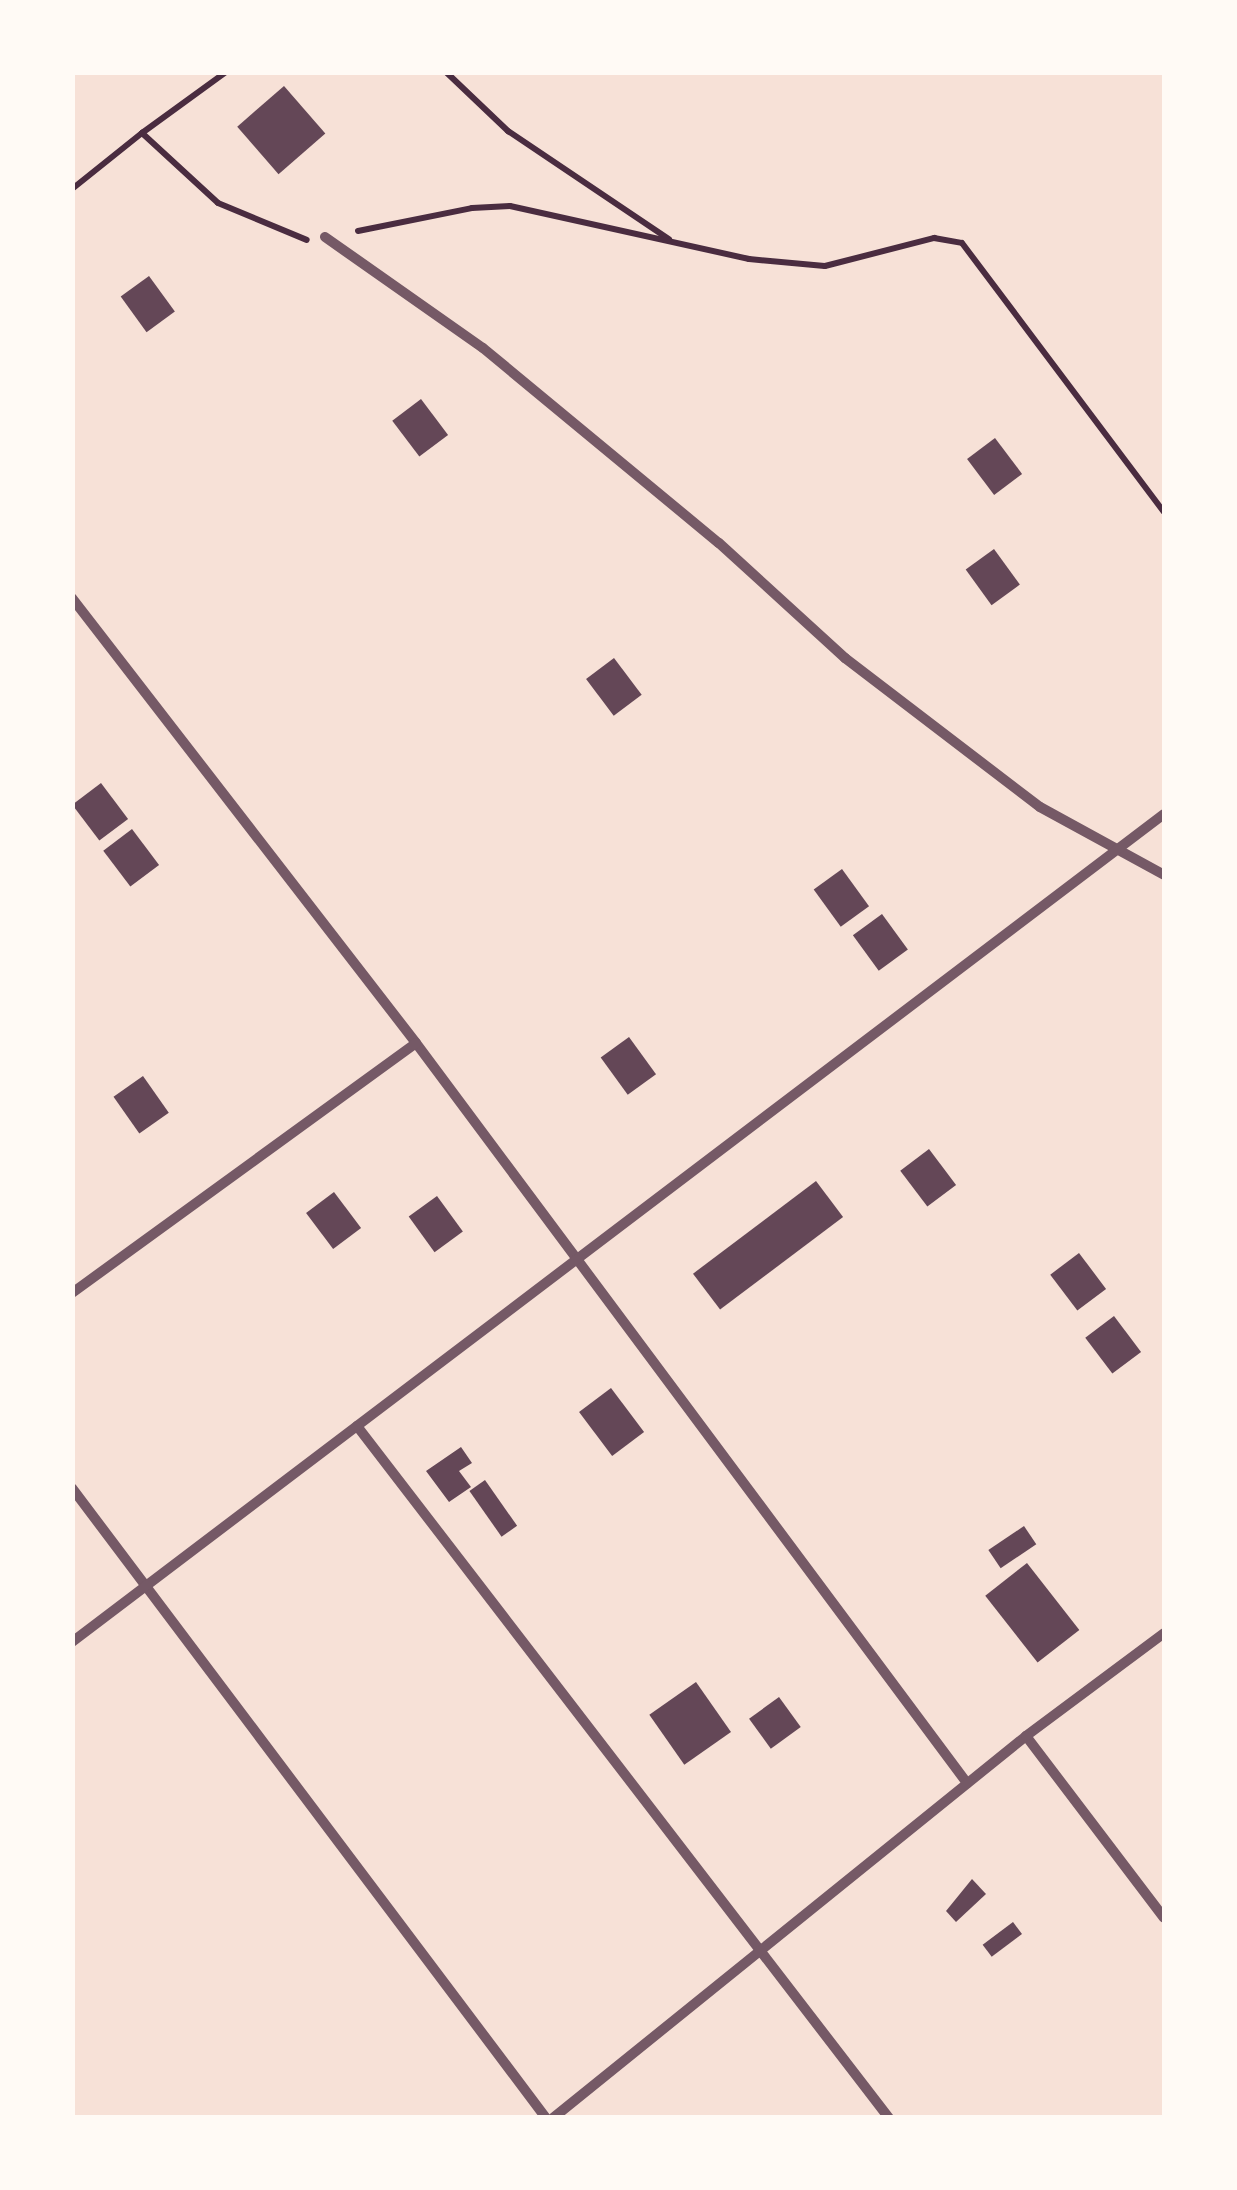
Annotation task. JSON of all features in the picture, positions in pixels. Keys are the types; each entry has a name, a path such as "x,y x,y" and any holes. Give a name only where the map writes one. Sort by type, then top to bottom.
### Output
{"street":[{"path":"325,238 484,348 719,543 845,658 1040,807 1164,876"},
{"path":"72,598 416,1043 967,1783"},
{"path":"72,1642 1164,814"},
{"path":"72,1293 416,1043"},
{"path":"357,1426 889,2118"},
{"path":"72,1488 550,2118 1026,1736 1164,1633"},
{"path":"1026,1736 1164,1918"}],"path":[{"path":"72,189 226,72"},
{"path":"446,72 508,131 672,241"},
{"path":"142,133 218,203 308,241 472,208 510,206 750,259 825,266 934,238 962,243 1164,512"}],"building":[{"path":"284,86 325,134 279,174 237,127"},
{"path":"149,276 175,312 147,332 121,297"},
{"path":"421,399 448,435 419,457 392,421"},
{"path":"995,438 1022,474 994,495 967,459"},
{"path":"994,549 1020,585 992,605 966,570"},
{"path":"614,658 642,695 614,716 586,679"},
{"path":"101,783 128,819 99,841 72,805"},
{"path":"132,829 159,865 130,887 103,851"},
{"path":"842,869 869,906 841,927 814,890"},
{"path":"882,914 908,950 879,971 853,935"},
{"path":"629,1037 656,1074 628,1095 601,1058"},
{"path":"143,1076 169,1113 139,1134 114,1097"},
{"path":"929,1149 956,1185 927,1207 900,1171"},
{"path":"816,1181 843,1217 720,1310 693,1274"},
{"path":"334,1192 361,1228 333,1249 306,1213"},
{"path":"437,1196 463,1232 435,1252 409,1217"},
{"path":"1079,1253 1106,1289 1077,1311 1050,1275"},
{"path":"1114,1316 1141,1352 1112,1374 1085,1338"},
{"path":"611,1388 644,1432 612,1456 579,1412"},
{"path":"461,1447 472,1463 459,1471 471,1487 449,1502 426,1471"},
{"path":"485,1480 517,1526 502,1537 469,1491"},
{"path":"1024,1526 1036,1544 1001,1568 988,1550"},
{"path":"1027,1563 1079,1630 1038,1663 985,1596"},
{"path":"696,1682 731,1732 684,1765 649,1715"},
{"path":"779,1697 801,1727 771,1749 749,1719"},
{"path":"972,1879 986,1894 956,1922 946,1911"},
{"path":"1013,1922 1022,1934 992,1957 983,1945"}]}
